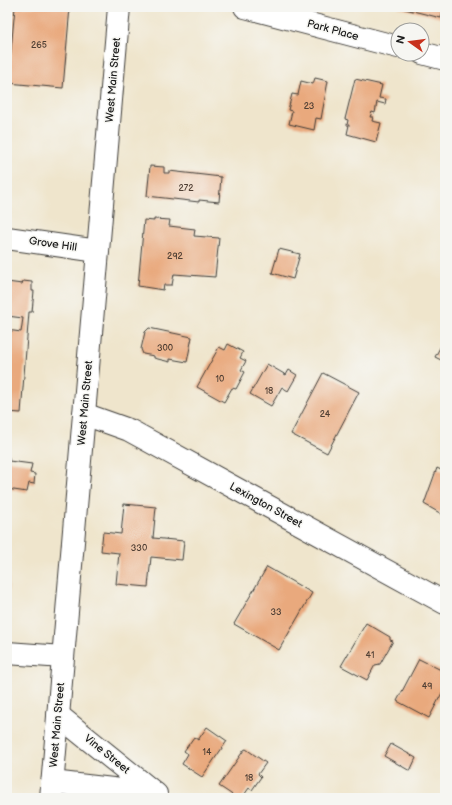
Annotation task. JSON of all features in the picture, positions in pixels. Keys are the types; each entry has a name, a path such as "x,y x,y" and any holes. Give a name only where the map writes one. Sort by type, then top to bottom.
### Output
{"street":[{"name":"West Main Street","path":"52,790 119,7"},
{"name":"Park Place","path":"245,7 390,45"},
{"path":"430,55 445,59"},
{"name":"Grove Hill","path":"7,238 98,250"},
{"name":"Lexington Street","path":"84,414 130,430 445,603"},
{"path":"7,653 63,657"},
{"name":"Vine Street","path":"58,715 159,796"},
{"name":"Vine Street","path":"52,790 159,796"}],"building":[{"path":"15,7 70,7 63,88 8,83"},
{"path":"397,7 444,7 441,18"},
{"path":"315,78 328,81 321,119 316,118 314,130 289,124 292,111 288,110 292,94 298,95 301,81 313,84"},
{"path":"355,79 382,85 379,98 386,99 385,104 377,102 375,113 372,112 370,117 373,117 372,121 381,123 376,142 347,134 349,125 347,125 348,120 345,119"},
{"path":"150,166 164,167 164,173 169,173 169,171 221,177 219,202 199,200 199,202 147,196"},
{"path":"154,219 170,220 169,226 195,229 194,236 219,238 215,277 174,274 172,285 164,285 163,290 138,286 144,220 154,221"},
{"path":"279,249 300,254 293,279 272,273"},
{"path":"23,281 32,282 32,291 34,291 32,312 29,312 21,413 7,412 7,330 21,332 23,318 7,316 7,282 22,284"},
{"path":"149,328 192,337 187,362 170,359 170,362 154,358 154,356 143,354 141,349 145,332"},
{"path":"445,338 445,362 435,357"},
{"path":"228,344 243,352 240,358 246,361 241,370 245,372 236,389 232,388 224,402 197,387 219,347 225,350"},
{"path":"267,364 286,375 289,370 297,375 288,391 282,387 271,406 250,394"},
{"path":"323,373 359,392 327,453 291,434"},
{"path":"7,457 9,458 9,461 32,464 30,473 35,474 34,484 29,483 27,492 7,489"},
{"path":"437,468 445,472 445,516 424,504"},
{"path":"124,504 156,507 153,538 184,541 182,560 151,557 148,587 116,584 119,553 101,551 103,532 121,534"},
{"path":"267,567 312,593 279,650 234,624"},
{"path":"7,577 9,577 8,593 7,593"},
{"path":"366,623 390,637 390,640 393,641 380,664 375,665 367,680 341,666"},
{"path":"419,659 445,672 445,687 429,718 397,701"},
{"path":"207,727 227,741 202,777 182,764 188,754 184,751 194,737 198,740"},
{"path":"391,744 416,758 410,771 384,756"},
{"path":"246,749 266,763 258,774 261,777 252,790 249,788 242,798 237,798 219,786"}]}
